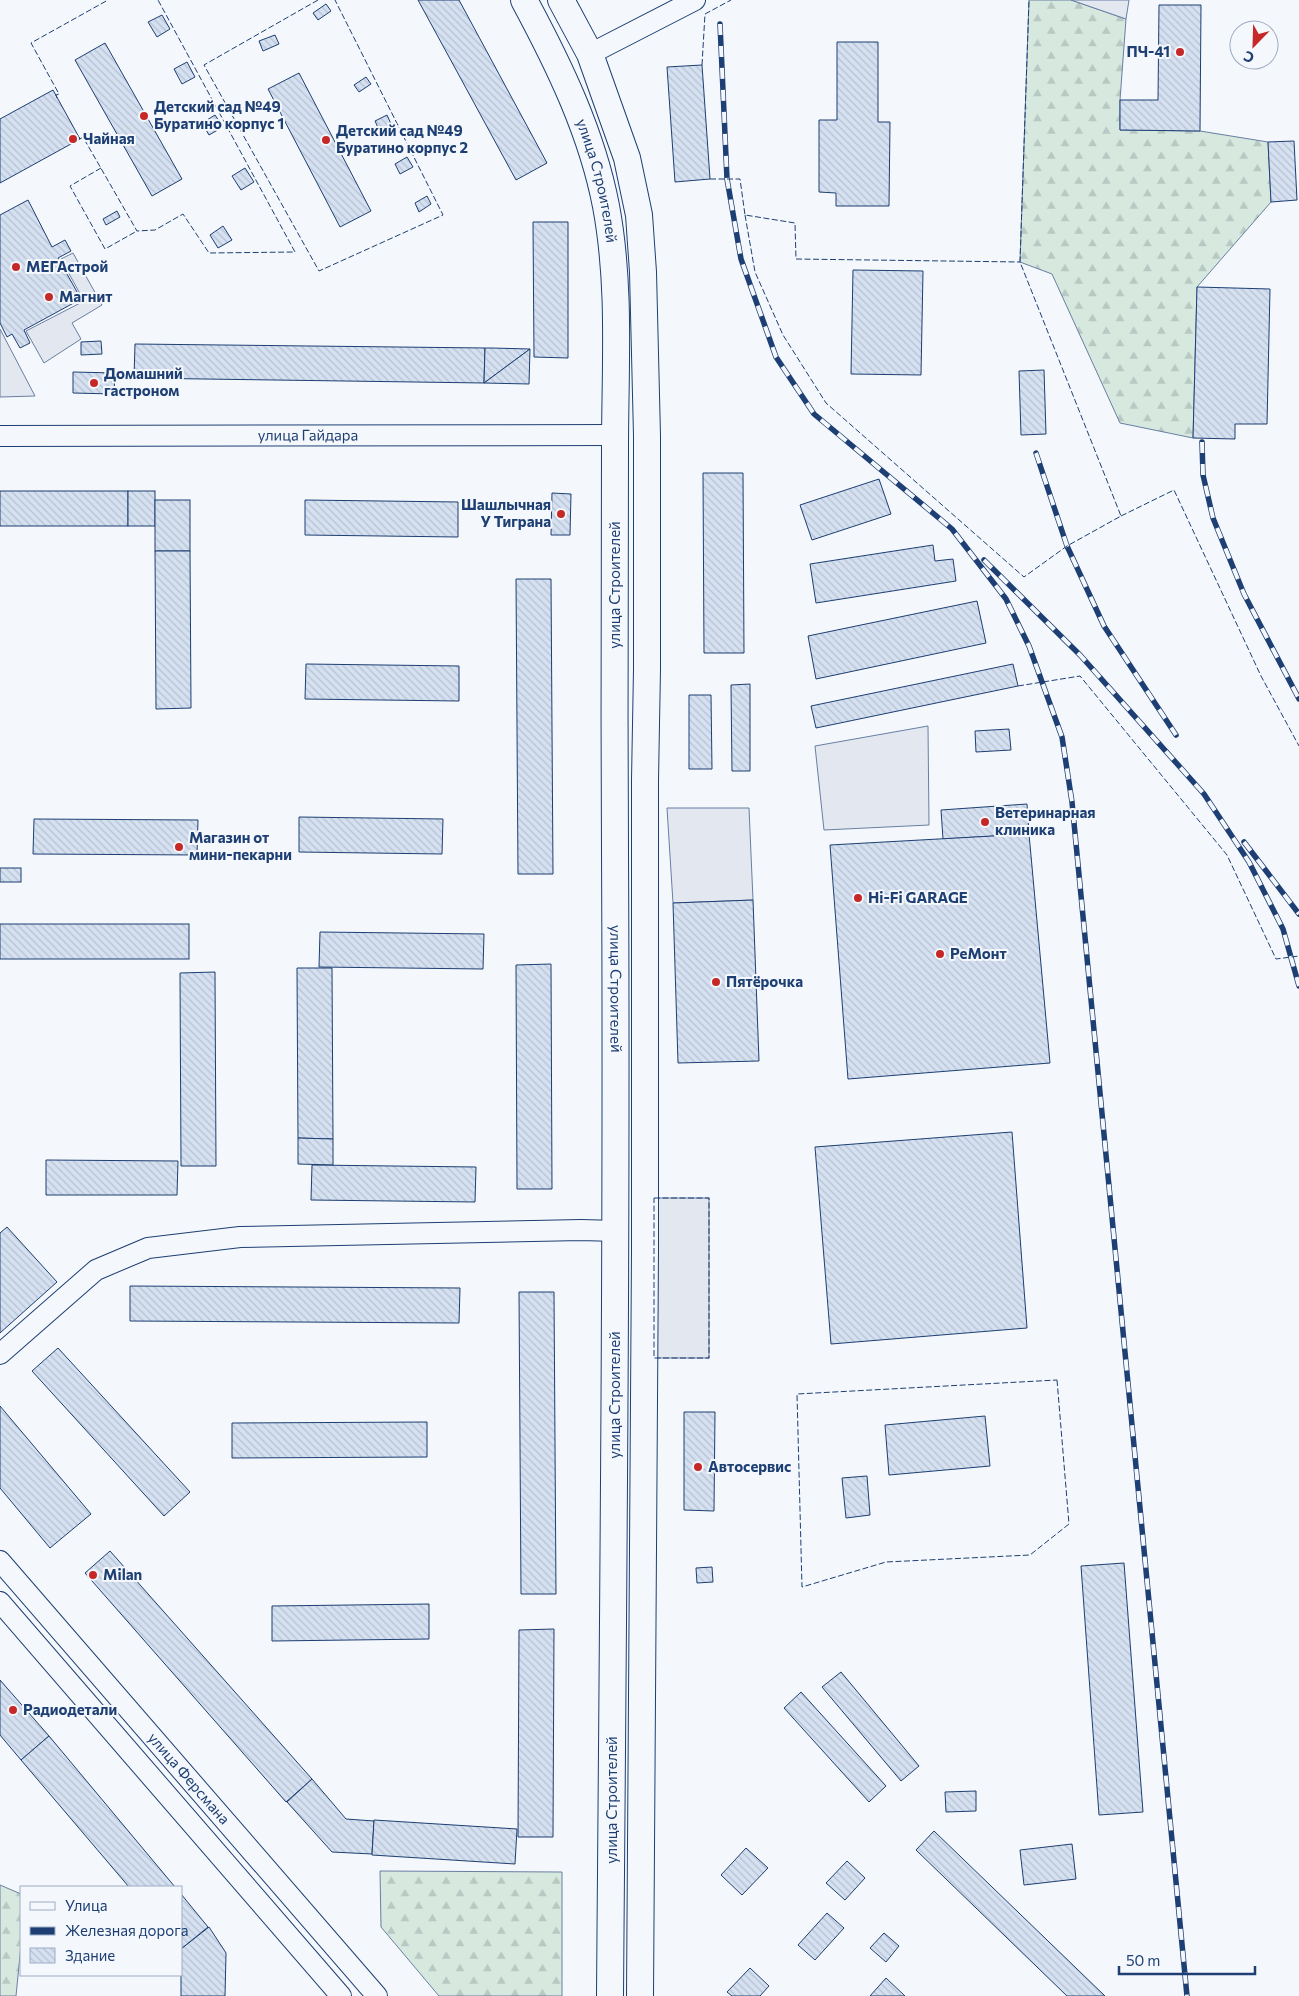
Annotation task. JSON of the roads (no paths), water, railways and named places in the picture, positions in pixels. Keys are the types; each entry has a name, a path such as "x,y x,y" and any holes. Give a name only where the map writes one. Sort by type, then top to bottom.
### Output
{"main road":[{"name":"улица Строителей","path":"524,0 564,78 595,162 612,248 616,339 617,1231 610,1996"},
{"name":"улица Строителей","path":"561,0 590,54 627,158 639,215 644,272 647,436 645,1232 640,1996"},
{"path":"615,435 647,436"},
{"path":"615,780 645,780"},
{"path":"617,1231 645,1232"},
{"path":"614,1545 643,1546"},
{"path":"613,1649 642,1649"}],"street":[{"path":"590,54 695,0"},
{"name":"улица Гайдара","path":"0,436 615,435"},
{"path":"0,1354 96,1270 148,1248 240,1237 581,1230 617,1231"},
{"name":"улица Ферсмана","path":"0,1561 377,1996"},
{"path":"4,1606 28,1593"},
{"name":"улица Ферсмана","path":"4,1606 342,1996"},
{"path":"317,1967 339,1951"}],"railway":[{"path":"720,24 727,179 741,259 776,357 814,414 952,529 1006,599 1029,646 1062,737 1072,802 1187,1996"},
{"path":"1202,442 1203,475 1213,518 1244,594 1299,699"},
{"path":"1036,453 1067,546 1104,626 1176,735"},
{"path":"984,560 1080,655 1204,794 1249,862 1283,929 1299,986"},
{"path":"1244,842 1299,914"}],"place":[{"name":"ПЧ-41","path":"1180,52"},
{"name":"Детский сад №49 Буратино корпус 1","path":"144,116"},
{"name":"Чайная","path":"73,139"},
{"name":"Детский сад №49 Буратино корпус 2","path":"326,140"},
{"name":"МЕГАстрой","path":"16,267"},
{"name":"Магнит","path":"49,297"},
{"name":"Домашний гастроном","path":"94,383"},
{"name":"Шашлычная У Тиграна","path":"561,514"},
{"name":"Ветеринарная клиника","path":"985,822"},
{"name":"Магазин от мини-пекарни","path":"179,847"},
{"name":"Hi-Fi GARAGE","path":"858,898"},
{"name":"РеМонт","path":"940,954"},
{"name":"Пятёрочка","path":"716,982"},
{"name":"Автосервис","path":"698,1467"},
{"name":"Milan","path":"93,1575"},
{"name":"Радиодетали","path":"13,1710"}]}
